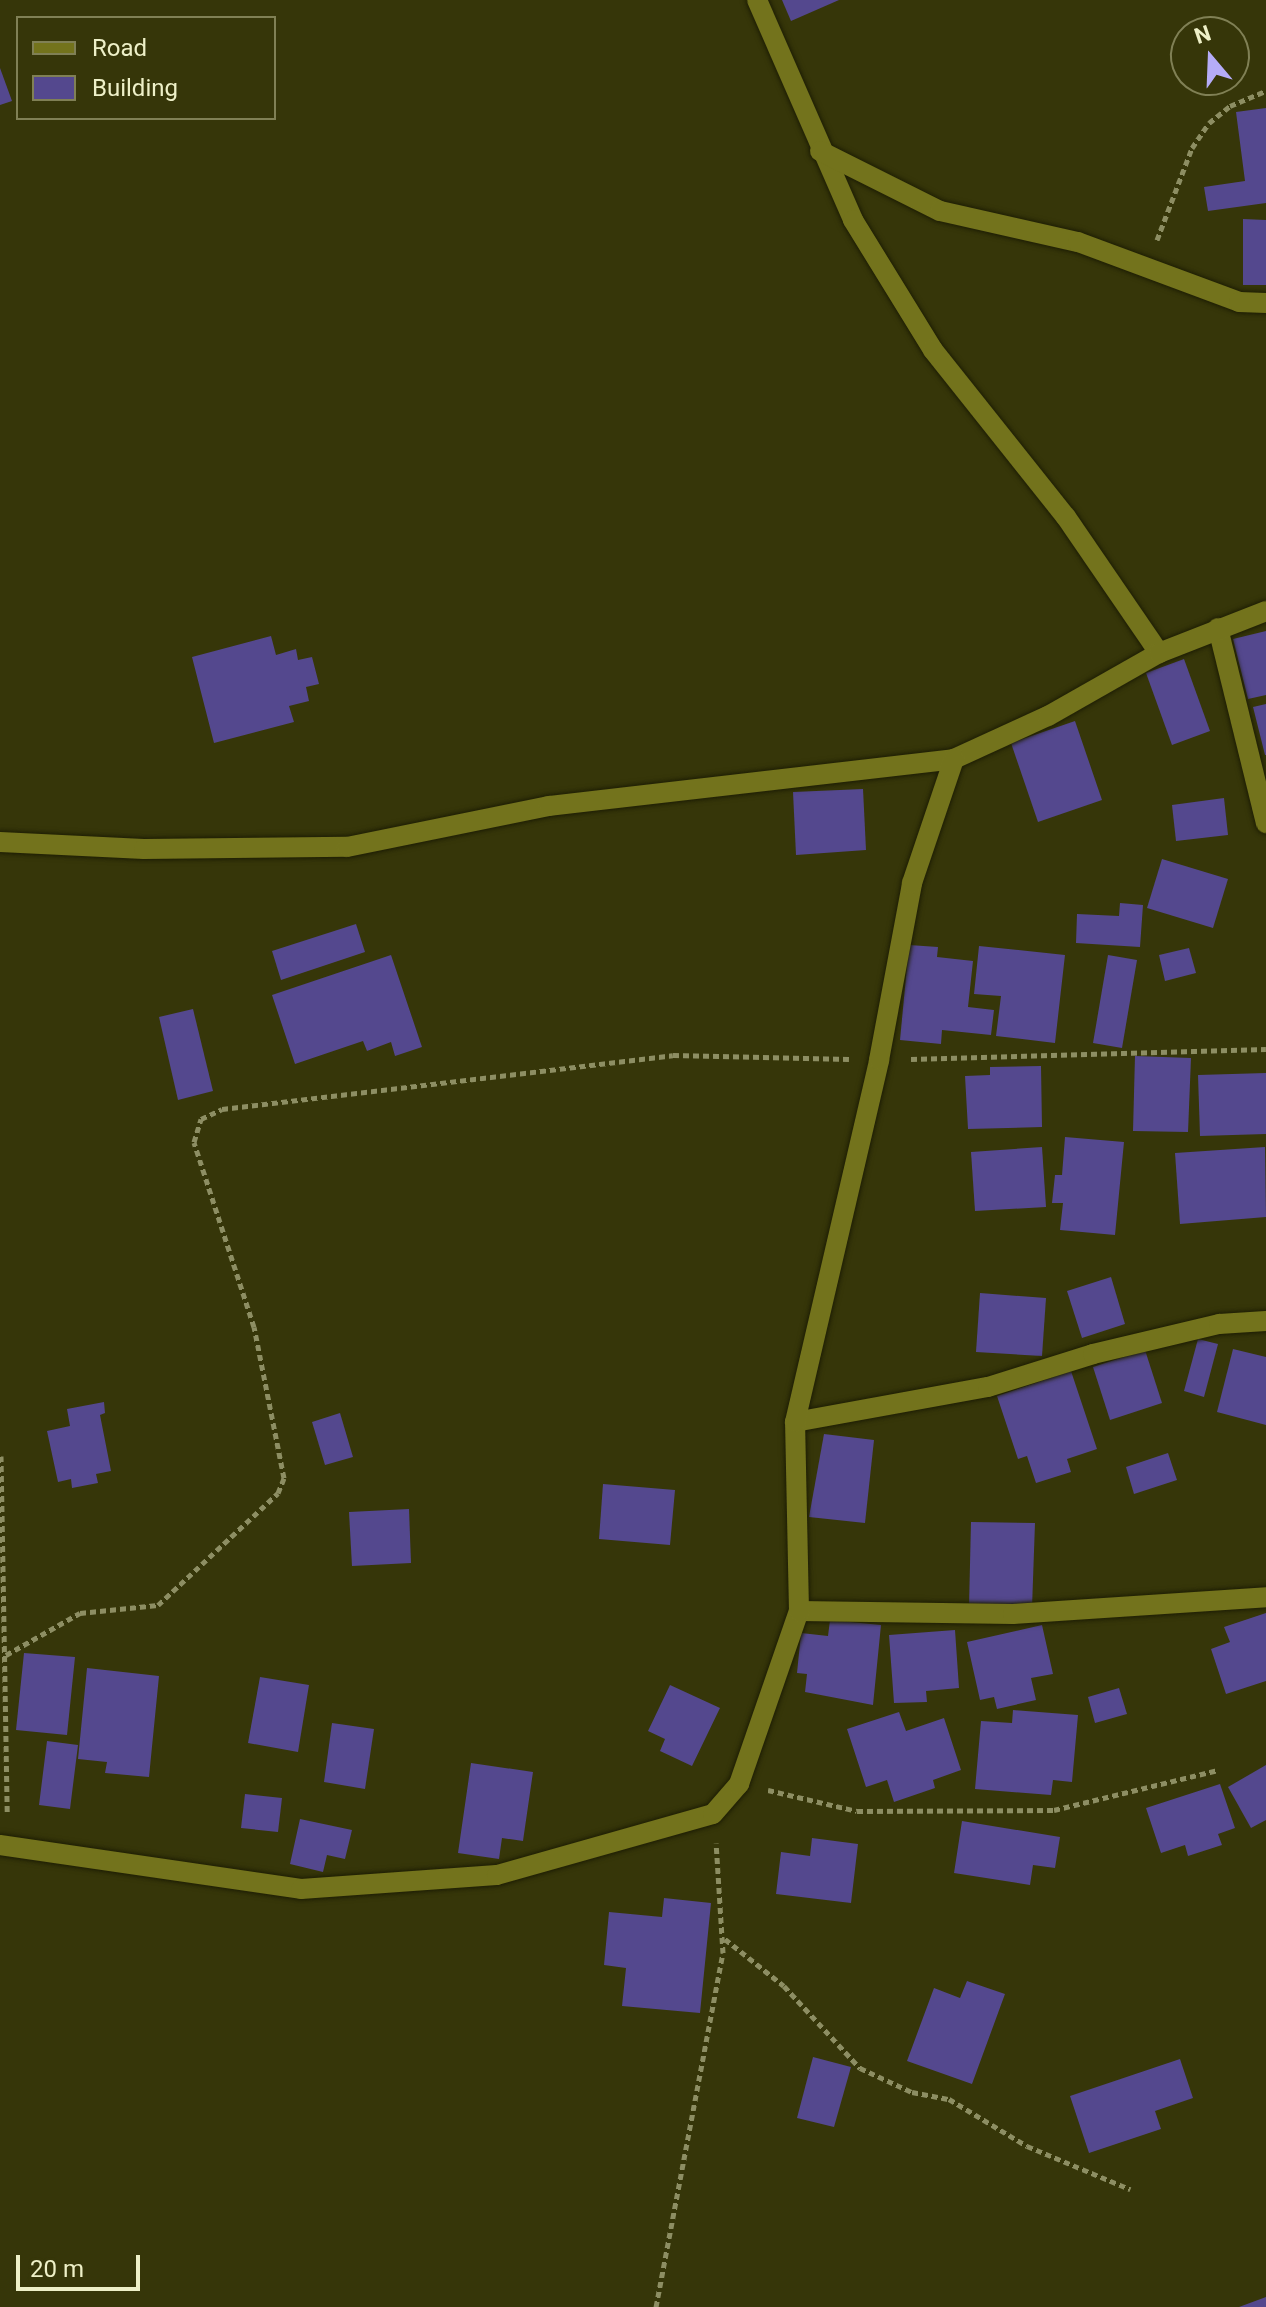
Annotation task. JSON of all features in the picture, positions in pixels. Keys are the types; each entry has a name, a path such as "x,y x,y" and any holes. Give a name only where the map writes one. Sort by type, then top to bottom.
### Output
{"street":[{"path":"757,0 820,151 853,220 933,350 1066,517 1159,653"},
{"path":"820,151 940,211 1078,242 1239,302 1266,303"},
{"path":"0,842 144,849 347,847 549,806 954,759 1048,716 1159,653 1266,611"},
{"path":"1218,628 1266,823"},
{"path":"3,1844 301,1889 330,1888 497,1875 713,1814 739,1784 799,1611 795,1422 879,1060 912,883 954,759"},
{"path":"795,1422 988,1387 1093,1354 1219,1324 1266,1321"},
{"path":"799,1611 1013,1614 1266,1597"}],"path":[{"path":"1147,266 1192,148 1230,106 1266,91"},
{"path":"6,1655 65,1618 158,1605 278,1493 284,1478 254,1327 194,1142 201,1119 238,1106 673,1055 879,1060 1266,1049"},
{"path":"1,1456 6,1655 3,1844"},
{"path":"739,1784 857,1811 1054,1810 1218,1770"},
{"path":"656,2307 725,1938 713,1814"},
{"path":"725,1938 784,1986 860,2068 912,2092 949,2099 1027,2146 1130,2189"}],"building":[{"path":"782,0 839,0 791,21"},
{"path":"0,68 12,101 0,105"},
{"path":"1266,108 1266,203 1208,211 1204,187 1245,181 1236,112"},
{"path":"1243,219 1266,220 1266,285 1243,285"},
{"path":"1266,631 1266,695 1248,699 1233,639"},
{"path":"271,636 276,655 296,649 298,660 312,657 319,684 306,687 309,701 289,706 294,722 214,743 192,657"},
{"path":"1184,659 1210,731 1172,745 1146,673"},
{"path":"1266,704 1266,755 1265,755 1253,707"},
{"path":"1075,721 1102,800 1038,822 1011,743"},
{"path":"863,789 866,850 796,855 793,792"},
{"path":"1224,798 1228,835 1176,841 1172,805"},
{"path":"1162,859 1228,879 1213,928 1147,908"},
{"path":"1120,903 1143,905 1140,947 1076,943 1077,914 1119,916"},
{"path":"356,924 365,952 281,980 272,951"},
{"path":"909,945 938,947 937,957 973,961 968,1007 994,1010 991,1035 942,1030 941,1044 900,1040"},
{"path":"979,946 1065,955 1055,1043 996,1036 1001,996 974,994"},
{"path":"1189,948 1196,973 1165,981 1159,955"},
{"path":"391,955 422,1047 395,1056 391,1042 367,1051 363,1041 295,1064 272,995"},
{"path":"1108,955 1137,960 1122,1048 1093,1043"},
{"path":"193,1009 213,1091 178,1100 159,1017"},
{"path":"1135,1056 1191,1058 1188,1132 1133,1131"},
{"path":"1041,1066 1042,1127 968,1129 965,1076 990,1075 990,1067"},
{"path":"1266,1073 1266,1134 1200,1136 1198,1075"},
{"path":"1065,1137 1124,1142 1115,1235 1060,1230 1063,1203 1052,1203 1055,1175 1062,1175"},
{"path":"1042,1147 1046,1207 975,1211 971,1152"},
{"path":"1265,1147 1266,1217 1180,1224 1175,1153"},
{"path":"1111,1277 1125,1324 1082,1338 1067,1291"},
{"path":"980,1293 1046,1298 1042,1356 976,1352"},
{"path":"1198,1339 1218,1344 1204,1397 1184,1391"},
{"path":"1233,1349 1266,1357 1266,1425 1217,1412"},
{"path":"1145,1350 1162,1403 1110,1420 1093,1367"},
{"path":"1071,1371 1097,1449 1067,1459 1071,1472 1036,1483 1027,1456 1018,1459 997,1396"},
{"path":"104,1402 105,1413 100,1415 111,1471 96,1474 98,1483 72,1488 71,1479 58,1482 47,1431 70,1426 67,1409"},
{"path":"340,1413 353,1457 325,1465 312,1422"},
{"path":"824,1434 874,1440 865,1523 809,1517"},
{"path":"1168,1453 1177,1480 1134,1494 1126,1467"},
{"path":"603,1484 675,1490 670,1545 599,1539"},
{"path":"409,1509 411,1563 352,1566 349,1512"},
{"path":"971,1522 1035,1523 1032,1608 969,1607"},
{"path":"1266,1613 1266,1681 1226,1694 1211,1649 1230,1642 1224,1627"},
{"path":"830,1620 881,1625 873,1705 805,1692 807,1674 797,1673 801,1633 828,1636"},
{"path":"1042,1625 1053,1674 1031,1678 1036,1700 997,1709 994,1697 980,1700 967,1642"},
{"path":"955,1630 959,1688 926,1691 927,1702 894,1703 889,1635"},
{"path":"24,1653 75,1657 67,1735 16,1730"},
{"path":"87,1668 159,1676 149,1777 105,1773 107,1762 78,1759"},
{"path":"260,1677 309,1685 298,1752 248,1743"},
{"path":"670,1685 720,1708 692,1766 660,1751 665,1739 648,1731"},
{"path":"1119,1688 1127,1714 1095,1723 1088,1697"},
{"path":"1013,1710 1078,1715 1072,1782 1053,1780 1051,1795 975,1789 981,1721 1012,1723"},
{"path":"899,1712 906,1731 944,1718 961,1770 933,1780 935,1788 894,1802 887,1780 866,1787 847,1729"},
{"path":"332,1723 374,1729 365,1789 324,1782"},
{"path":"47,1741 78,1745 70,1809 39,1805"},
{"path":"471,1763 533,1772 523,1841 502,1838 499,1859 458,1853"},
{"path":"1266,1765 1266,1820 1251,1828 1228,1787"},
{"path":"1220,1784 1235,1828 1218,1834 1222,1845 1188,1856 1185,1845 1161,1853 1146,1808"},
{"path":"245,1794 282,1798 278,1832 241,1828"},
{"path":"300,1819 352,1830 345,1859 327,1855 323,1872 290,1864"},
{"path":"962,1821 1060,1837 1055,1868 1033,1865 1030,1885 954,1873"},
{"path":"812,1838 858,1844 851,1903 776,1894 781,1852 810,1856"},
{"path":"664,1898 711,1903 700,2013 622,2006 626,1968 604,1965 609,1912 662,1917"},
{"path":"967,1981 1005,1994 972,2084 907,2061 934,1988 960,1998"},
{"path":"813,2057 851,2067 834,2127 797,2118"},
{"path":"1180,2059 1193,2098 1155,2111 1161,2129 1089,2153 1070,2096"},
{"path":"1266,2297 1266,2307 1239,2307"}]}
